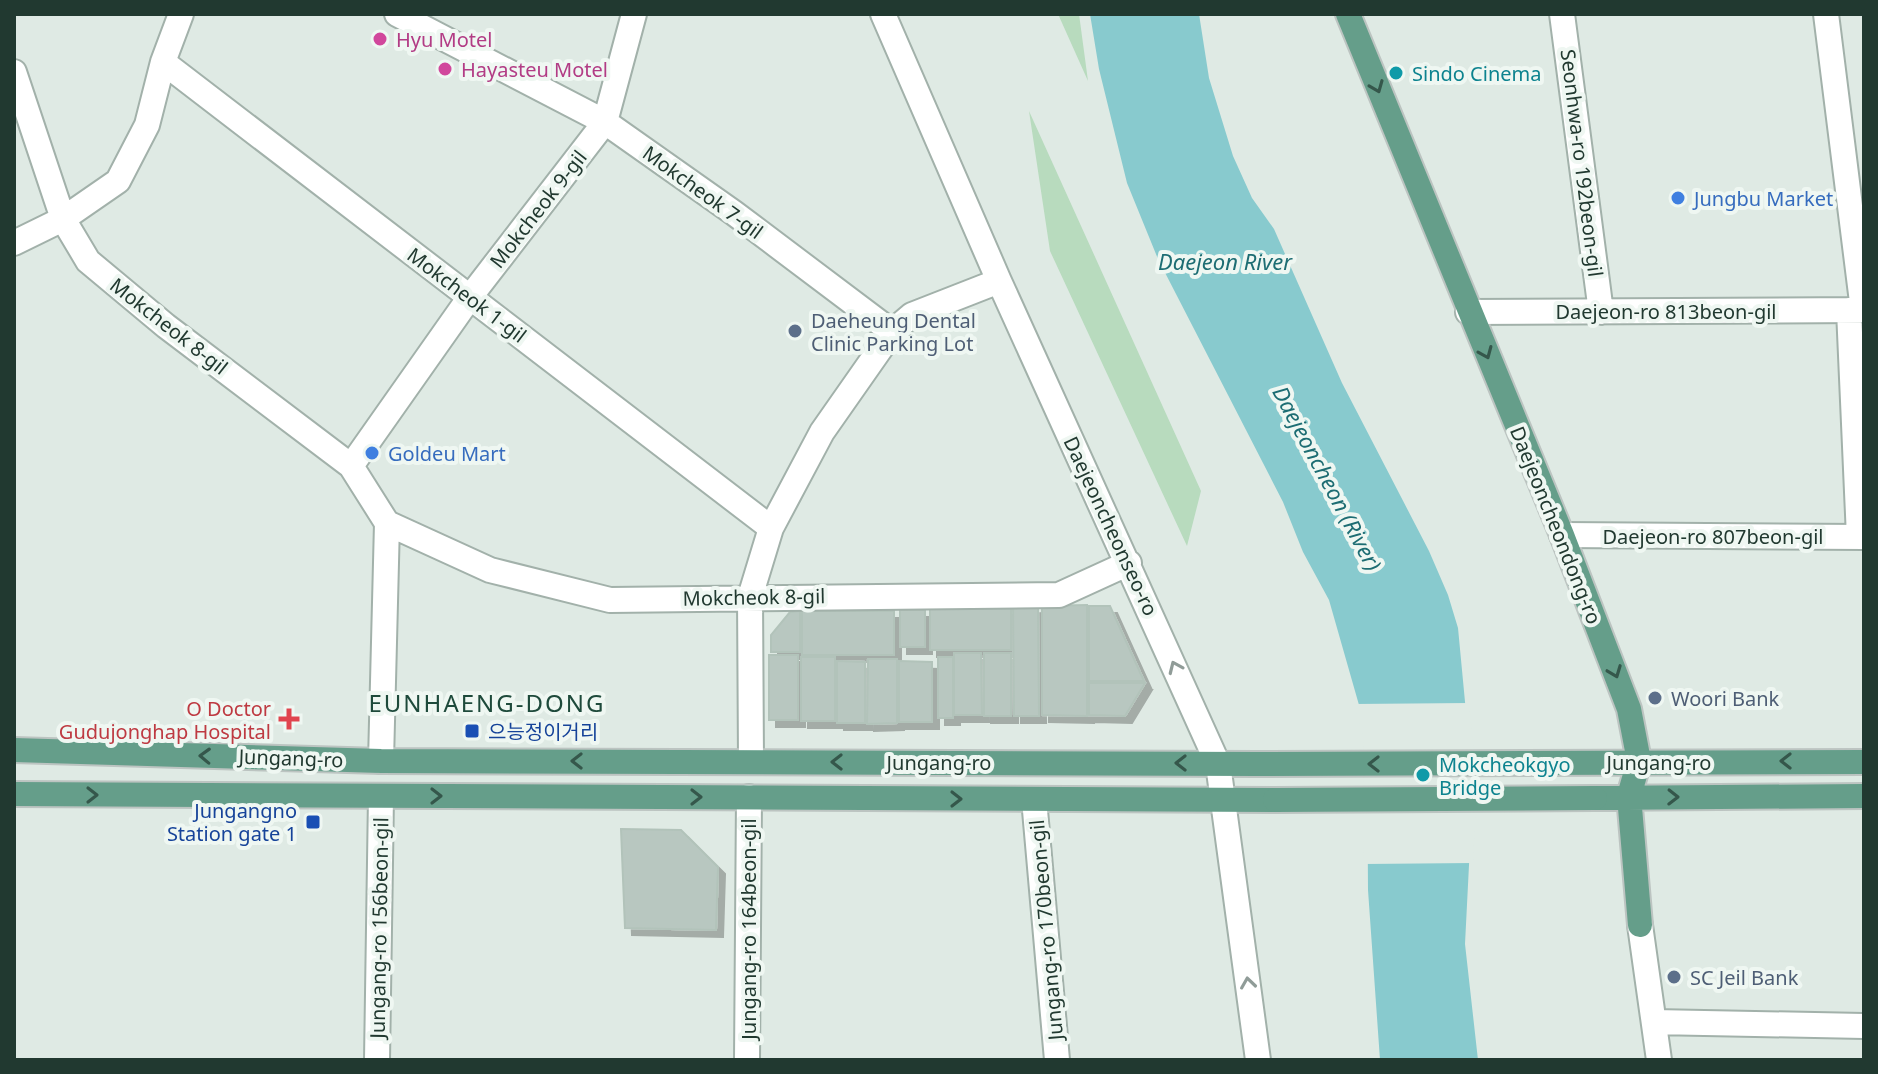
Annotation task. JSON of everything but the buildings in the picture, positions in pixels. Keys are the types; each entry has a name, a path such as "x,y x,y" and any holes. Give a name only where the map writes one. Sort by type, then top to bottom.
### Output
{"main road":[{"name":"Daejeoncheondong-ro","path":"1348,14 1562,535 1629,709 1639,761 1629,796 1640,925"},
{"name":"Jungang-ro","path":"14,750 381,761 1218,764 1864,762"},
{"name":"Jungang-ro","path":"14,794 1223,800 1864,796"}],"street":[{"path":"14,243 63,219 118,181 147,125 163,62 181,14"},
{"name":"Mokcheok 7-gil","path":"397,14 605,122 734,213 892,332"},
{"name":"Mokcheok 9-gil","path":"351,466 470,297 605,122 634,14"},
{"name":"Daejeoncheonseo-ro","path":"883,14 999,281 1218,764 1258,1060"},
{"name":"Seonhwa-ro 192beon-gil","path":"1562,14 1601,312"},
{"path":"1826,14 1859,310 1862,537"},
{"name":"Mokcheok 1-gil","path":"163,62 771,528"},
{"name":"Mokcheok 8-gil","path":"14,72 63,219 88,261 166,326 351,466 387,523 490,570 610,600 1059,595 1129,563"},
{"path":"751,761 750,597 771,528 822,432 892,332 912,315 999,281"},
{"name":"Daejeon-ro 813beon-gil","path":"1468,312 1859,310"},
{"path":"381,761 387,523"},
{"name":"Daejeon-ro 807beon-gil","path":"1562,535 1862,537"},
{"name":"Jungang-ro 156beon-gil","path":"377,1060 381,796"},
{"name":"Jungang-ro 164beon-gil","path":"747,1060 749,797"},
{"name":"Jungang-ro 170beon-gil","path":"1034,799 1057,1060"},
{"name":"Daejeoncheondong-ro","path":"1640,925 1659,1060"},
{"path":"1654,1022 1864,1026"}],"green space":[{"path":"1058,14 1079,14 1088,81"},
{"path":"1029,111 1201,491 1187,546 1050,251"}],"water":[{"name":"Daejeon River","path":"1090,14 1199,14 1209,78 1233,156 1252,198 1274,229 1342,383 1429,551 1448,595 1458,628 1473,786 1465,944 1478,1060 1380,1060 1368,890 1367,733 1329,600 1303,552 1283,502 1158,259 1127,183 1099,69"}],"pier":[{"path":"1469,703 1477,786 1473,863 1364,864 1363,734 1354,704"}],"place":[{"name":"Hyu Motel","path":"380,39"},
{"name":"Hayasteu Motel","path":"445,69"},
{"name":"Sindo Cinema","path":"1396,73"},
{"name":"Jungbu Market","path":"1678,198"},
{"name":"Daeheung Dental Clinic Parking Lot","path":"795,331"},
{"name":"Goldeu Mart","path":"372,453"},
{"name":"Woori Bank","path":"1655,698"},
{"name":"O Doctor Gudujonghap Hospital","path":"289,719"},
{"name":"으능정이거리","path":"472,731"},
{"name":"Mokcheokgyo Bridge","path":"1423,775"},
{"name":"Jungangno Station gate 1","path":"313,822"},
{"name":"SC Jeil Bank","path":"1674,977"}],"district":[{"name":"EUNHAENG-DONG","path":"487,702"}],"water label":[{"name":"Daejeoncheon (River)","path":"1328,478"}]}
